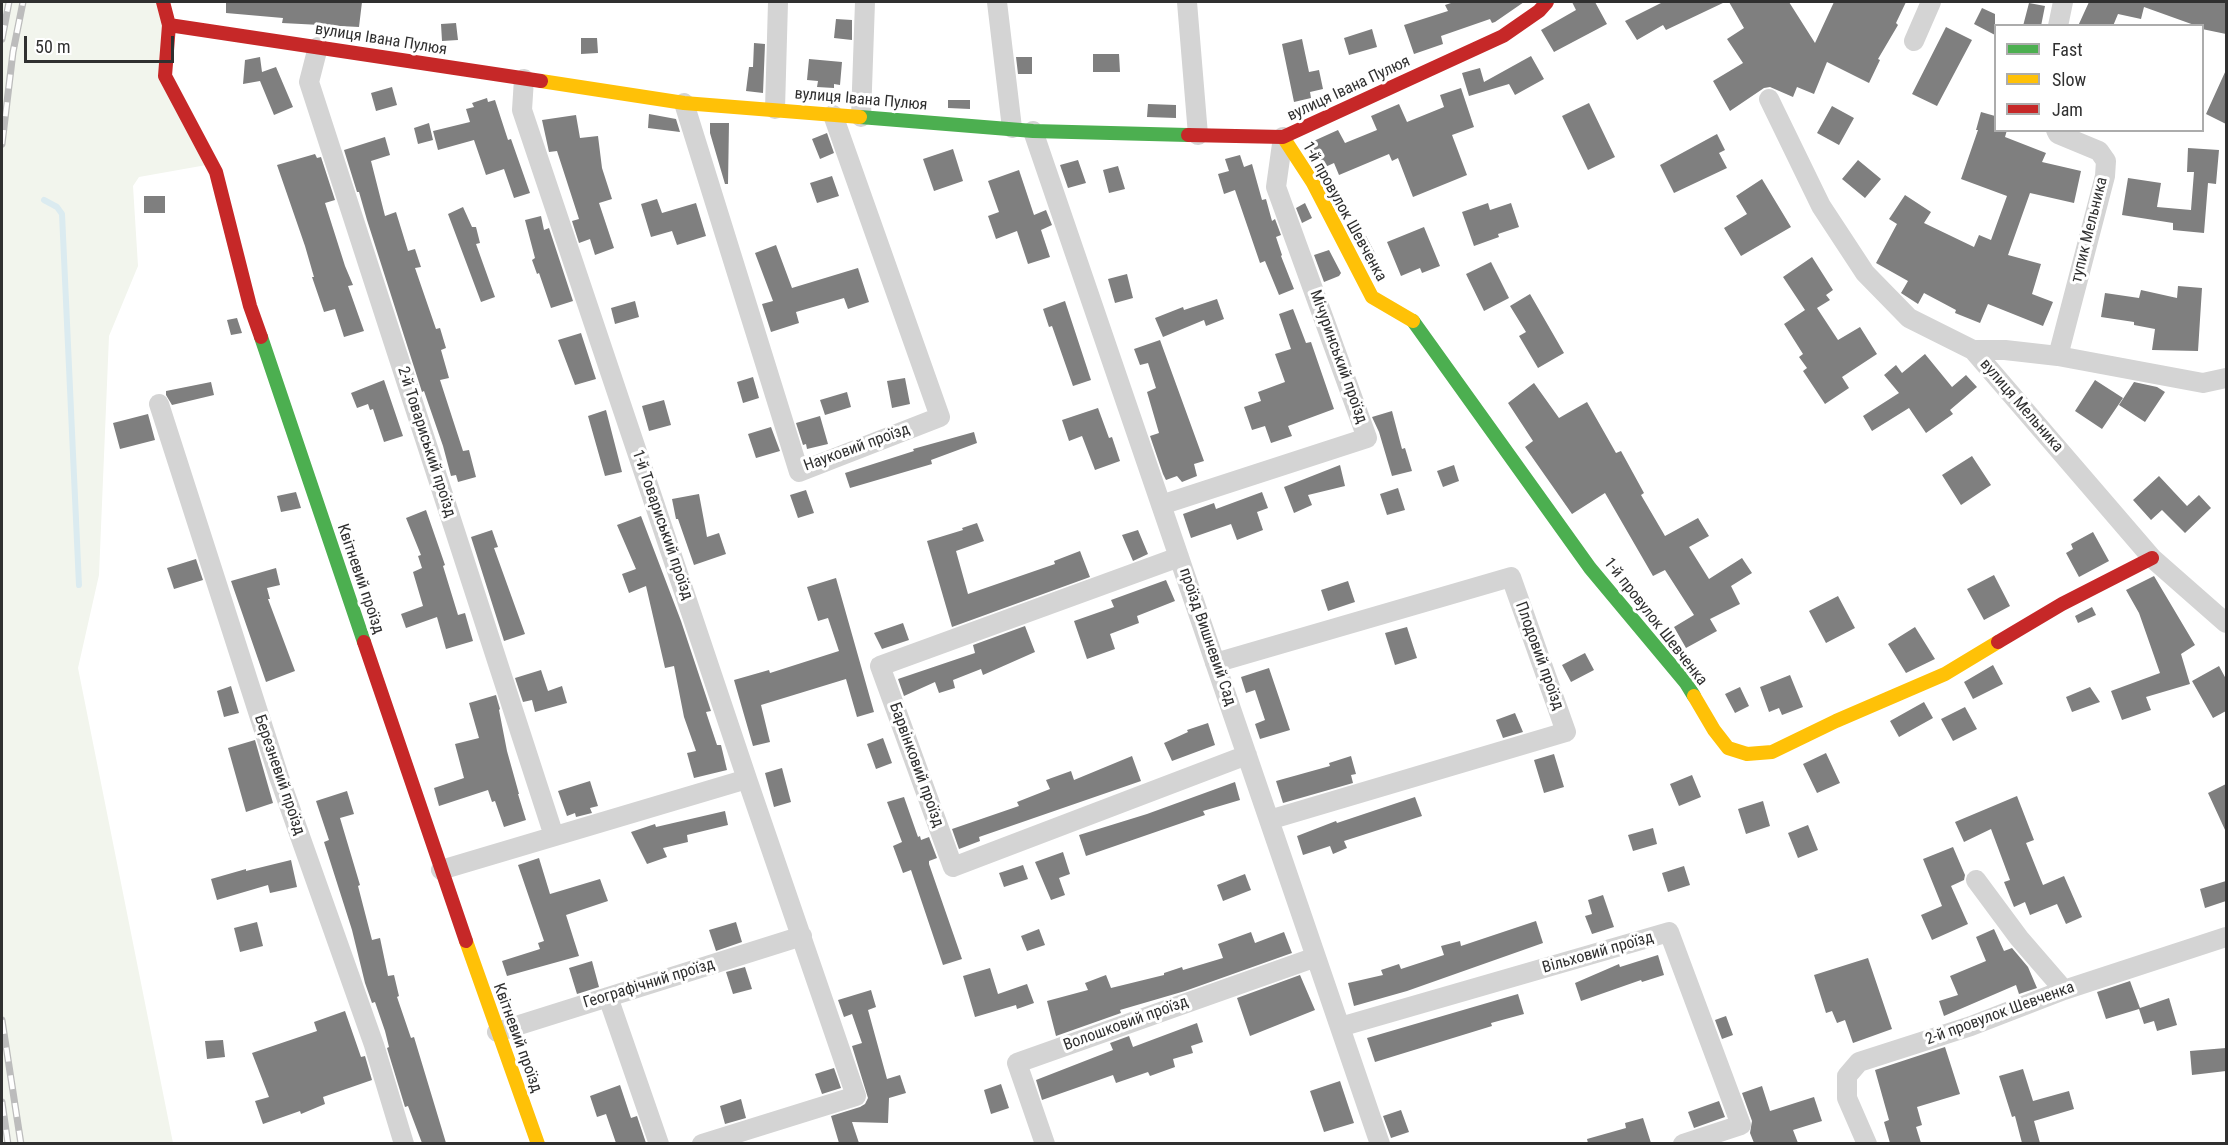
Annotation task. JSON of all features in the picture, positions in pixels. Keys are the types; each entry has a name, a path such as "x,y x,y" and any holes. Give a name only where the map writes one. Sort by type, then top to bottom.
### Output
{"street":[{"path":"163,2 169,25"},
{"path":"774,109 778,2"},
{"path":"861,117 865,2"},
{"path":"997,2 1012,128"},
{"path":"1187,2 1198,135"},
{"name":"вулиця Івана Пулюя","path":"169,25 684,103 1033,131 1284,137 1503,36 1539,11 1547,2"},
{"path":"1914,42 1931,2"},
{"path":"2058,24 2063,2"},
{"name":"Квітневий проїзд","path":"169,25 165,76 216,172 250,306 441,870 538,1143"},
{"name":"2-й Товариський проїзд","path":"318,47 309,82 554,836"},
{"name":"1-й Товариський проїзд","path":"524,79 522,110 747,778"},
{"name":"вулиця Мельника","path":"1769,99 1821,206 1865,273 1909,318 1973,350 2152,558 2226,623"},
{"name":"Науковий проїзд","path":"684,103 799,472 940,417 833,115"},
{"name":"проїзд Вишневий Сад","path":"1033,131 1380,1143"},
{"name":"тупик Мельника","path":"2057,132 2099,151 2106,161 2105,176 2058,356"},
{"name":"Мічуринський проїзд","path":"1161,505 1367,438 1276,187 1284,137"},
{"name":"1-й провулок Шевченка","path":"1284,137 1312,183 1372,297 1412,319 1590,568 1686,683 1714,730 1728,748 1747,754 1772,752 1836,721 1945,674 2062,604 2152,558"},
{"path":"1973,350 2005,350 2058,356 2203,383 2226,378"},
{"name":"Березневий проїзд","path":"159,404 279,777 374,1046 404,1143"},
{"name":"Барвінковий проїзд","path":"1179,557 880,666 953,867 1247,755"},
{"name":"Плодовий проїзд","path":"1215,663 1511,577 1566,732 1269,820"},
{"path":"441,870 747,778 856,1096 702,1143"},
{"path":"1976,880 2019,938 2064,990"},
{"name":"Вільховий проїзд","path":"1340,1027 1669,932 1741,1125 1683,1143"},
{"name":"Географічний проїзд","path":"497,1032 802,936"},
{"name":"2-й провулок Шевченка","path":"1867,1143 1847,1098 1847,1076 1859,1062 1971,1026 2064,990 2226,937"},
{"name":"Волошковий проїзд","path":"1045,1143 1017,1063 1316,957"},
{"path":"608,997 659,1143"}],"shaded area":[{"path":"2,2 163,2 165,76 212,164 139,177 133,186 138,266 109,336 99,575 78,668 173,1143 2,1143"}],"building":[{"path":"226,2 362,2 359,27 282,23 283,18 226,13"},
{"path":"1454,2 1524,2 1495,22 1492,23 1490,19 1441,36 1443,44 1414,54 1404,25 1448,11 1445,5"},
{"path":"1572,2 1595,2 1607,24 1554,52 1541,30 1576,10"},
{"path":"1663,2 1725,2 1666,30 1663,25 1637,40 1625,21"},
{"path":"1729,2 1789,2 1815,43 1834,2 1906,2 1896,23 1898,25 1878,59 1880,60 1869,83 1827,62 1814,94 1797,87 1793,97 1770,87 1764,88 1730,111 1713,81 1743,63 1727,39 1744,28"},
{"path":"2089,2 2226,2 2226,34 2204,29 2204,24 2191,24 2144,7 2141,19 2118,14 2114,24 2079,24"},
{"path":"2029,3 2045,6 2041,24 2024,24"},
{"path":"1982,8 1995,14 1994,34 1974,24"},
{"path":"836,19 852,20 852,40 834,38"},
{"path":"456,23 458,40 442,41 441,24"},
{"path":"1946,27 1972,40 1937,106 1912,94"},
{"path":"1372,29 1377,47 1349,55 1344,38"},
{"path":"581,38 597,38 598,53 581,54"},
{"path":"1302,39 1309,72 1319,70 1323,89 1310,92 1311,98 1294,102 1282,44"},
{"path":"754,43 765,44 763,93 746,91 749,67 753,67"},
{"path":"1093,54 1119,54 1120,72 1093,72"},
{"path":"1531,56 1544,79 1515,95 1509,84 1469,96 1462,73 1480,68 1484,82"},
{"path":"260,57 262,72 276,67 293,107 274,115 260,81 243,84 245,60"},
{"path":"1016,57 1032,57 1032,74 1018,74"},
{"path":"809,59 842,62 840,85 834,84 834,88 817,87 818,81 807,80"},
{"path":"2226,70 2226,124 2206,114"},
{"path":"392,87 397,105 376,111 371,93"},
{"path":"1461,88 1474,127 1452,135 1467,175 1413,197 1398,158 1392,161 1389,154 1339,175 1334,163 1323,168 1307,144 1338,130 1345,143 1377,130 1371,116 1399,104 1407,122 1444,107 1440,95"},
{"path":"487,98 488,102 495,100 508,140 511,139 530,193 514,198 504,169 486,175 474,140 438,150 433,131 470,122 466,109 474,107 472,103"},
{"path":"948,100 970,100 970,109 948,108"},
{"path":"1589,103 1615,157 1588,170 1562,116"},
{"path":"1148,104 1176,105 1176,118 1147,117"},
{"path":"1832,106 1854,118 1839,145 1817,133"},
{"path":"1981,112 1994,116 1994,132 2006,132 2005,137 2046,153 2042,162 2081,171 2074,203 2030,193 2008,255 2041,264 2032,294 2053,302 2043,326 1988,304 1980,323 1955,313 1956,310 1924,293 1918,304 1901,293 1908,281 1876,263 1897,224 1889,219 1905,195 1931,212 1924,223 1974,247 1979,235 1991,240 2007,196 1961,179 1978,130 1976,130"},
{"path":"649,114 676,119 680,132 648,128"},
{"path":"576,115 580,138 598,136 602,168 612,199 599,203 614,248 595,255 590,239 579,243 572,221 579,219 557,151 549,152 542,120"},
{"path":"429,123 433,140 418,144 414,128"},
{"path":"710,123 729,123 728,184 725,184 710,133"},
{"path":"827,133 834,153 820,159 812,139"},
{"path":"1717,134 1725,150 1719,153 1727,168 1674,193 1660,165"},
{"path":"385,137 390,155 371,161 385,216 396,212 408,251 415,249 421,267 415,268 436,329 440,328 446,348 441,350 449,378 440,380 463,451 469,450 476,477 458,482 456,475 451,476 424,391 422,392 344,150"},
{"path":"2188,148 2219,150 2216,184 2208,183 2204,233 2173,230 2173,223 2122,215 2128,178 2161,183 2157,207 2191,210 2194,172 2187,172"},
{"path":"953,149 963,181 934,191 923,159"},
{"path":"315,154 317,158 321,157 335,200 325,203 353,285 348,286 364,331 344,337 335,309 324,312 312,277 314,277 305,246 277,165"},
{"path":"1240,155 1244,167 1252,164 1262,200 1266,199 1272,221 1275,219 1281,235 1276,237 1294,289 1279,295 1265,261 1260,263 1235,190 1224,194 1218,174 1229,171 1225,159"},
{"path":"1078,160 1086,183 1068,188 1060,165"},
{"path":"1858,160 1881,179 1865,198 1842,179"},
{"path":"1118,166 1125,189 1109,193 1103,170"},
{"path":"1019,170 1034,215 1046,210 1052,225 1041,230 1050,257 1028,264 1017,231 996,239 988,216 999,212 988,181"},
{"path":"832,176 839,196 817,203 810,183"},
{"path":"1762,179 1791,227 1741,256 1724,228 1747,214 1736,196"},
{"path":"144,196 165,196 165,213 144,213"},
{"path":"657,199 662,213 696,203 706,236 677,245 672,231 651,237 641,204"},
{"path":"1305,203 1312,218 1302,223 1296,208"},
{"path":"1488,203 1490,210 1511,203 1519,227 1474,246 1462,212"},
{"path":"463,207 472,227 476,227 480,243 476,244 495,297 481,302 448,214"},
{"path":"541,216 544,230 549,228 573,301 551,308 532,260 535,258 525,220"},
{"path":"1424,227 1440,266 1422,273 1420,268 1401,276 1387,242"},
{"path":"1366,236 1376,255 1370,258 1360,238"},
{"path":"776,245 792,288 858,268 869,302 848,309 844,298 796,312 799,323 771,332 762,304 773,301 755,253"},
{"path":"1329,250 1341,273 1324,282 1314,255"},
{"path":"1812,257 1833,290 1826,295 1830,300 1817,308 1838,340 1860,327 1877,354 1842,377 1849,388 1825,404 1803,371 1807,368 1799,357 1803,354 1784,324 1805,310 1783,277"},
{"path":"1491,262 1509,298 1484,311 1466,274"},
{"path":"1127,274 1133,298 1115,303 1108,279"},
{"path":"2178,286 2202,288 2198,351 2152,350 2155,329 2134,325 2134,322 2101,317 2105,293 2139,298 2141,290 2177,298"},
{"path":"1530,294 1564,353 1538,368 1519,336 1526,332 1510,306"},
{"path":"1217,299 1224,319 1206,326 1204,320 1163,337 1155,318 1183,307 1184,310"},
{"path":"635,301 639,317 615,324 611,308"},
{"path":"1065,301 1091,380 1073,386 1052,326 1049,327 1043,309"},
{"path":"1293,309 1306,343 1311,342 1334,409 1288,426 1292,436 1271,443 1265,426 1252,430 1244,407 1261,401 1258,392 1285,382 1275,354 1291,349 1279,314"},
{"path":"237,318 242,333 231,335 227,320"},
{"path":"581,333 596,379 575,385 558,340"},
{"path":"1160,340 1204,461 1194,464 1197,476 1182,482 1177,476 1166,480 1163,474 1150,436 1159,433 1147,392 1156,388 1148,363 1140,365 1134,349"},
{"path":"1925,354 1952,387 1966,375 1977,387 1950,410 1953,414 1926,433 1909,408 1872,431 1863,416 1899,393 1884,375 1896,365 1902,373"},
{"path":"753,377 759,398 743,403 737,382"},
{"path":"905,378 910,404 892,408 887,381"},
{"path":"384,380 403,436 384,442 373,409 370,410 368,404 357,408 351,393"},
{"path":"2095,380 2123,398 2102,429 2075,411"},
{"path":"211,382 214,395 172,405 166,395 166,391"},
{"path":"2134,382 2157,387 2165,392 2145,422 2119,405"},
{"path":"1534,383 1559,418 1587,402 1616,453 1621,451 1644,493 1641,495 1665,536 1698,518 1709,536 1689,547 1709,579 1742,558 1752,573 1731,586 1740,604 1710,619 1717,631 1686,648 1674,627 1694,615 1665,570 1653,576 1605,493 1572,514 1525,447 1533,441 1508,403"},
{"path":"847,392 851,407 825,415 820,400"},
{"path":"664,400 671,425 649,431 642,406"},
{"path":"1098,408 1109,438 1112,437 1120,461 1095,470 1082,436 1069,441 1062,420"},
{"path":"606,410 622,472 605,476 588,416"},
{"path":"1392,411 1402,449 1405,448 1412,471 1392,476 1379,432 1372,417"},
{"path":"148,414 155,440 120,449 113,423"},
{"path":"820,416 828,444 807,449 806,444 803,445 796,423"},
{"path":"771,427 780,451 756,458 748,434"},
{"path":"974,432 977,443 931,460 932,464 850,488 845,473 914,451 913,449"},
{"path":"1972,456 1991,485 1961,505 1942,475"},
{"path":"1340,465 1345,486 1308,495 1312,505 1294,513 1284,487"},
{"path":"1454,465 1459,481 1443,487 1437,471"},
{"path":"2159,476 2187,506 2199,495 2211,508 2185,533 2162,510 2151,520 2133,500"},
{"path":"1398,488 1405,510 1387,515 1380,494"},
{"path":"806,490 814,513 798,518 790,495"},
{"path":"296,492 301,508 281,512 277,496"},
{"path":"1262,492 1268,508 1257,512 1263,530 1237,540 1231,524 1191,538 1183,514 1214,503 1216,509"},
{"path":"699,494 707,537 719,533 726,554 694,565 678,519 676,519 672,499"},
{"path":"426,510 445,565 443,566 458,615 465,613 473,641 446,649 437,617 406,628 401,614 423,606 413,572 422,568 418,556 421,555 406,518"},
{"path":"641,516 681,621 711,711 706,712 717,745 721,745 727,770 694,778 687,753 696,751 684,717 674,666 665,668 646,586 629,593 622,574 636,569 617,525"},
{"path":"977,523 984,541 956,551 968,594 1055,564 1054,561 1080,551 1090,577 952,627 927,541 963,530 962,528"},
{"path":"492,530 498,547 494,548 525,634 504,641 471,537"},
{"path":"1138,530 1148,554 1133,561 1122,535"},
{"path":"2093,532 2109,561 2079,577 2066,553 2073,549 2071,544"},
{"path":"196,559 203,580 174,589 167,568"},
{"path":"276,568 280,585 267,588 270,599 268,599 295,671 266,682 231,581"},
{"path":"1994,575 2010,606 1984,620 1967,589"},
{"path":"2154,576 2195,645 2181,654 2190,684 2146,697 2151,710 2122,720 2111,691 2160,673 2139,613 2126,590"},
{"path":"836,578 874,712 857,717 846,679 761,705 770,742 753,746 734,680 769,670 770,673 839,651 828,618 818,621 807,587"},
{"path":"1166,580 1175,601 1137,616 1139,623 1110,634 1115,649 1087,659 1074,621 1114,607 1111,600"},
{"path":"1348,581 1355,602 1328,611 1321,590"},
{"path":"1838,596 1855,628 1826,643 1809,611"},
{"path":"2092,607 2096,615 2078,623 2075,616"},
{"path":"903,623 909,640 882,649 874,633"},
{"path":"1025,626 1035,652 983,675 981,669 953,680 955,688 939,693 935,682 904,696 898,679 975,653 973,645"},
{"path":"1407,627 1417,658 1395,665 1385,633"},
{"path":"1915,627 1935,659 1906,673 1888,644"},
{"path":"1585,653 1594,670 1571,682 1562,665"},
{"path":"1993,665 2003,684 1973,699 1964,682"},
{"path":"2219,666 2226,679 2226,711 2213,718 2192,681"},
{"path":"1269,668 1290,730 1260,739 1255,724 1265,720 1255,690 1246,693 1241,677"},
{"path":"541,670 548,691 562,686 567,703 535,712 532,700 523,702 515,678"},
{"path":"1790,675 1803,707 1782,715 1779,708 1769,712 1760,687"},
{"path":"231,686 239,713 224,717 217,691"},
{"path":"1740,687 1749,706 1735,713 1725,694"},
{"path":"2090,687 2100,702 2072,712 2066,697"},
{"path":"496,695 507,751 526,820 504,827 495,801 492,802 488,790 439,806 434,788 464,778 455,744 479,738 469,703"},
{"path":"1924,702 1933,718 1899,737 1890,721"},
{"path":"1965,707 1977,729 1953,741 1941,719"},
{"path":"1515,713 1523,732 1503,738 1496,720"},
{"path":"1208,723 1215,745 1172,761 1164,743 1188,732 1187,730"},
{"path":"883,738 892,763 876,769 867,744"},
{"path":"255,740 273,803 246,812 228,748"},
{"path":"1826,753 1840,783 1817,793 1803,764"},
{"path":"1554,754 1564,787 1544,793 1534,760"},
{"path":"1132,756 1141,781 979,837 980,841 959,849 952,829 1019,806 1017,802 1050,789 1046,780 1071,771 1074,780"},
{"path":"1351,756 1356,774 1351,775 1353,783 1283,803 1276,781 1330,766 1329,763"},
{"path":"782,768 791,802 774,807 765,773"},
{"path":"1692,775 1701,797 1679,806 1670,784"},
{"path":"590,781 598,806 590,808 592,813 576,817 575,813 567,816 558,791"},
{"path":"1235,782 1240,800 1203,811 1205,815 1086,856 1079,835 1147,814"},
{"path":"2226,784 2226,832 2208,793"},
{"path":"347,791 354,814 340,818 360,885 358,886 372,940 380,938 388,976 394,975 399,996 397,997 411,1038 414,1037 446,1143 422,1143 408,1106 405,1107 387,1048 389,1047 385,1031 375,1002 372,1003 365,983 352,930 324,842 329,840 316,801"},
{"path":"2017,796 2034,840 2026,843 2043,885 2064,876 2082,917 2066,924 2057,904 2030,915 2025,902 2014,907 2004,882 2010,880 1991,829 1964,842 1955,822"},
{"path":"904,797 918,837 920,836 921,840 929,837 937,858 929,861 929,864 962,959 943,965 911,870 903,873 893,846 902,842 887,802"},
{"path":"1415,797 1422,816 1344,841 1347,848 1333,854 1330,846 1303,855 1297,836 1336,821 1337,823"},
{"path":"1763,801 1770,826 1746,834 1738,809"},
{"path":"725,811 728,825 687,835 688,842 663,848 667,857 647,864 631,832 655,824 656,827"},
{"path":"1808,825 1818,850 1798,858 1788,833"},
{"path":"1653,828 1657,844 1633,851 1628,835"},
{"path":"1953,847 1965,875 1964,880 1951,886 1968,924 1932,940 1921,915 1942,906 1923,859"},
{"path":"1063,852 1070,874 1059,878 1065,895 1051,900 1035,862"},
{"path":"539,858 550,894 600,879 608,901 566,915 579,956 507,976 502,961 540,949 538,943 544,941 518,865"},
{"path":"291,860 297,887 270,893 268,885 217,900 211,879"},
{"path":"1023,865 1028,879 1004,887 999,873"},
{"path":"1684,866 1690,885 1668,892 1662,873"},
{"path":"1245,874 1251,890 1223,901 1217,885"},
{"path":"2226,881 2226,901 2205,908 2200,889"},
{"path":"1603,895 1614,927 1592,934 1585,916 1592,914 1588,900"},
{"path":"1536,921 1543,943 1407,991 1354,1006 1348,983 1383,975 1381,970 1399,964 1401,969 1444,955 1441,946 1460,941 1461,946"},
{"path":"257,922 263,946 240,952 234,928"},
{"path":"736,922 742,942 716,951 709,930"},
{"path":"1039,929 1045,945 1027,951 1021,936"},
{"path":"1994,929 2004,951 2012,948 2028,967 2037,988 2019,994 2016,985 1944,1016 1939,1001 1958,995 1950,976 1986,961 1976,937"},
{"path":"1251,932 1255,943 1284,932 1292,953 1185,991 1120,1010 1121,1013 1056,1036 1047,1001 1088,990 1085,983 1106,975 1111,988 1164,975 1164,973 1182,967 1183,970 1223,958 1218,944"},
{"path":"1658,955 1664,975 1642,982 1641,980 1581,1001 1575,983 1619,964 1620,967"},
{"path":"1868,958 1892,1029 1853,1043 1845,1020 1837,1023 1832,1011 1826,1013 1814,975"},
{"path":"592,961 599,987 577,994 569,968"},
{"path":"745,967 752,989 733,994 726,972"},
{"path":"990,968 998,994 1027,984 1034,1003 1017,1009 1016,1005 975,1017 963,976"},
{"path":"1300,975 1315,1010 1250,1036 1237,998"},
{"path":"2130,981 2140,1008 2169,998 2177,1025 2157,1031 2154,1021 2144,1024 2139,1009 2106,1019 2097,992"},
{"path":"871,990 876,1007 868,1010 887,1079 900,1075 906,1093 889,1098 888,1123 852,1122 859,1143 839,1143 831,1116 860,1107 868,1098 852,1046 862,1043 852,1014 844,1017 838,1000"},
{"path":"1518,994 1524,1014 1375,1062 1367,1038"},
{"path":"345,1011 361,1057 365,1056 372,1080 323,1097 325,1104 301,1114 300,1111 263,1124 255,1101 269,1097 252,1053 317,1031 314,1022"},
{"path":"1726,1016 1733,1035 1722,1039 1715,1020"},
{"path":"1197,1023 1203,1042 1191,1046 1193,1053 1173,1059 1175,1067 1150,1076 1148,1072 1116,1083 1113,1075 1042,1100 1036,1080 1113,1050 1110,1043 1129,1036 1133,1047"},
{"path":"223,1040 225,1057 207,1059 205,1041"},
{"path":"1945,1047 1960,1094 1917,1107 1922,1125 1916,1127 1921,1143 1890,1143 1884,1122 1889,1120 1875,1070"},
{"path":"2226,1048 2226,1071 2192,1075 2190,1051"},
{"path":"834,1068 841,1088 822,1094 815,1074"},
{"path":"2023,1069 2033,1101 2069,1091 2074,1109 2034,1121 2040,1143 2022,1143 2015,1116 2012,1117 1999,1076"},
{"path":"1340,1081 1354,1123 1324,1132 1310,1091"},
{"path":"1001,1084 1009,1108 991,1114 984,1090"},
{"path":"620,1085 631,1118 637,1116 646,1143 616,1143 606,1114 597,1117 590,1096"},
{"path":"1762,1086 1770,1111 1814,1097 1822,1121 1793,1130 1798,1143 1754,1143 1750,1133 1752,1121 1742,1093"},
{"path":"741,1099 746,1118 725,1124 720,1106"},
{"path":"1719,1101 1725,1117 1694,1128 1688,1112"},
{"path":"1401,1110 1409,1132 1391,1138 1383,1116"},
{"path":"1643,1118 1651,1143 1588,1143 1587,1139 1626,1128 1625,1123"}],"waterway":[{"path":"44,200 57,207 62,214 79,585"}],"railway":[{"path":"2,39 9,2"},
{"path":"2,144 13,52 23,2"},
{"path":"2,1020 21,1144"},
{"path":"2,1102 8,1144"}],"traffic: fast":[{"path":"860,117 1033,131 1188,135"},
{"path":"1413,321 1590,568 1686,683 1694,696"},
{"path":"261,337 364,642"}],"traffic: slow":[{"path":"541,81 684,103 860,117"},
{"path":"1283,137 1313,183 1372,297 1413,321"},
{"path":"1694,696 1714,730 1728,748 1747,754 1772,752 1836,721 1945,674 1998,642"},
{"path":"466,941 538,1144"}],"traffic: jam":[{"path":"163,2 169,25 165,76 216,172 250,306 261,337"},
{"path":"1188,135 1283,137 1503,36 1539,11 1547,2"},
{"path":"169,25 541,81"},
{"path":"1998,642 2062,604 2152,558"},
{"path":"364,642 466,941"}]}
